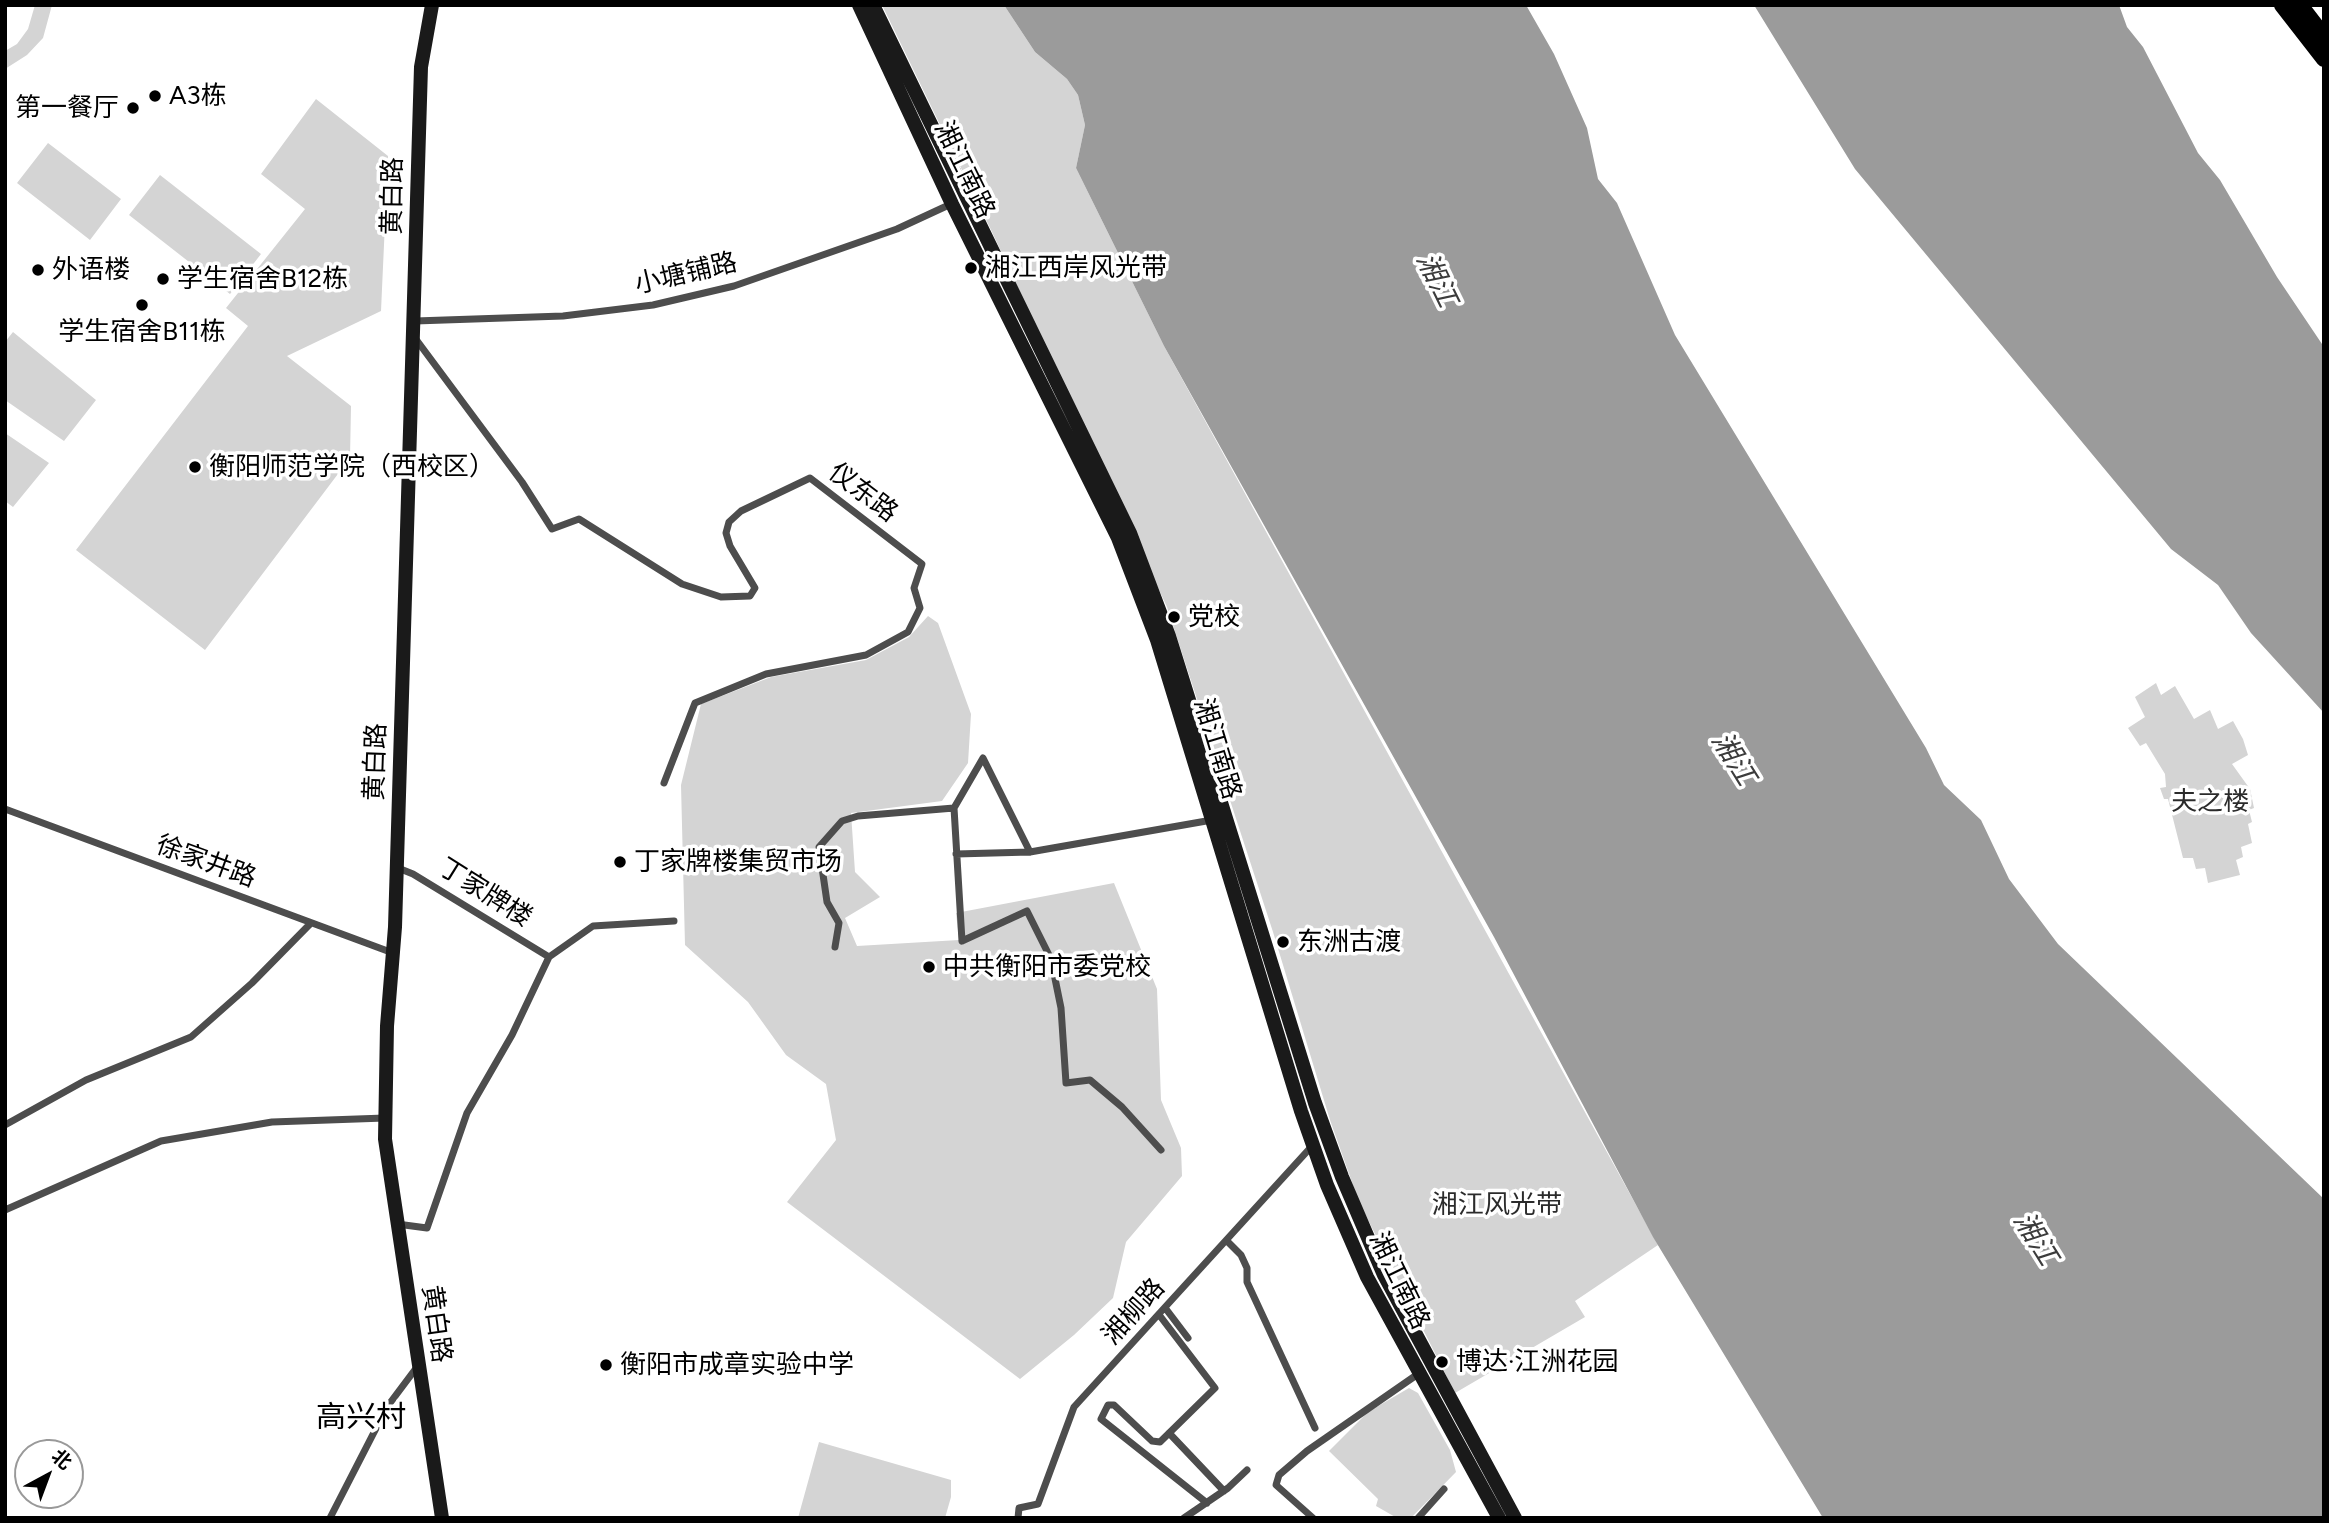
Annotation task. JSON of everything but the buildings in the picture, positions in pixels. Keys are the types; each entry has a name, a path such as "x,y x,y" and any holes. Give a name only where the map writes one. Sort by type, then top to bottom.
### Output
{"main road":[{"name":"黄白路","path":"432,5 421,67 397,867 385,1118 396,1224 442,1518"},
{"name":"湘江南路","path":"859,5 952,204 1118,538 1157,640 1312,1146 1367,1277 1499,1518"},
{"name":"湘江南路","path":"873,5 1130,533 1169,636 1315,1103 1342,1177 1384,1275 1515,1518"},
{"path":"2282,5 2324,59"},
{"path":"2300,5 2324,36"}],"street":[{"name":"小塘铺路","path":"415,321 563,316 653,305 734,286 897,229 952,204"},
{"name":"仪东路","path":"414,338 522,482 552,529 579,519 682,584 721,597 750,596 755,588 730,545 726,533 729,522 741,511 810,478 922,564 914,588 920,608 908,632 866,655 766,674 695,703 664,783"},
{"path":"1030,852 983,758 954,808 962,941 1027,911 1051,959 1061,1008 1066,1083 1090,1080 1122,1107 1161,1150"},
{"path":"835,947 839,923 827,902 819,847 842,821 858,816 954,808"},
{"name":"徐家井路","path":"5,809 393,953"},
{"path":"956,854 1030,852 1213,820"},
{"name":"丁家牌楼","path":"397,867 549,957"},
{"path":"396,1224 427,1228 467,1113 512,1035 549,957 593,926 674,921"},
{"path":"5,1125 86,1080 191,1037 252,983 311,923"},
{"path":"5,1210 161,1141 272,1122 385,1118"},
{"name":"湘柳路","path":"1018,1518 1019,1508 1038,1504 1074,1407 1160,1316 1312,1146"},
{"path":"1227,1241 1241,1255 1247,1268 1247,1282 1315,1429"},
{"path":"1166,1309 1214,1388 1160,1442 1152,1441 1111,1404 1100,1416 1207,1503"},
{"path":"1160,1316 1188,1338"},
{"path":"330,1518 387,1407 417,1367"},
{"path":"1313,1518 1276,1485 1279,1475 1307,1451 1418,1374"},
{"path":"1168,1433 1224,1491"},
{"path":"1184,1518 1224,1491 1247,1470"},
{"path":"1418,1518 1444,1489"}],"green space":[{"path":"35,5 52,5 43,38 27,55 5,69 5,51 17,44 28,29"},
{"name":"湘江风光带","path":"882,5 1004,5 1035,52 1067,79 1078,95 1085,125 1076,168 1164,346 1658,1245 1575,1301 1585,1317 1455,1393 1359,1202 1330,1120 1273,932 1167,607 992,232"},
{"path":"316,99 388,156 381,311 287,356 351,406 350,458 205,650 76,550 248,326 226,308 305,209 261,174"},
{"path":"48,143 121,199 90,240 17,183"},
{"path":"160,175 261,254 230,294 129,215"},
{"path":"13,332 96,400 64,441 5,400 5,342"},
{"path":"5,433 49,463 13,507 5,501"},
{"name":"中共衡阳市委党校","path":"928,616 938,623 971,714 968,763 942,801 851,813 855,872 880,897 845,918 857,946 959,940 956,913 1114,883 1157,989 1161,1100 1181,1148 1182,1176 1126,1242 1113,1298 1074,1335 1020,1379 787,1202 836,1140 826,1084 786,1055 748,1002 685,945 681,785 701,704 771,677 866,660 909,637"},
{"name":"夫之楼","path":"2156,683 2161,695 2175,686 2194,719 2210,710 2218,729 2233,721 2243,739 2248,755 2232,764 2250,789 2254,808 2249,810 2252,822 2248,824 2252,843 2241,847 2243,857 2236,860 2240,875 2208,883 2205,868 2196,869 2193,858 2183,858 2168,799 2164,799 2160,788 2166,787 2165,774 2146,743 2140,746 2128,728 2145,717 2135,697"},
{"path":"1409,1388 1418,1393 1450,1450 1456,1472 1411,1518 1397,1518 1376,1506 1378,1499 1329,1451 1368,1412"},
{"path":"819,1442 951,1480 951,1497 945,1518 798,1518"}],"water":[{"name":"湘江","path":"1004,5 1526,5 1554,54 1587,128 1598,179 1617,203 1675,335 1926,748 1944,785 1981,820 2009,879 2058,944 2324,1199 2324,1518 1823,1518 1653,1237 1494,937 1164,346 1076,168 1085,125 1078,95 1067,79 1035,52"},
{"path":"1754,5 2119,5 2127,27 2143,47 2198,153 2220,180 2277,277 2324,347 2324,713 2251,633 2218,585 2171,549 1855,169"}],"place":[{"name":"A3栋","path":"155,96"},
{"name":"第一餐厅","path":"133,108"},
{"name":"湘江西岸风光带","path":"971,268"},
{"name":"外语楼","path":"38,270"},
{"name":"学生宿舍B12栋","path":"163,279"},
{"name":"学生宿舍B11栋","path":"142,305"},
{"name":"衡阳师范学院（西校区）","path":"195,467"},
{"name":"党校","path":"1174,617"},
{"name":"丁家牌楼集贸市场","path":"620,862"},
{"name":"东洲古渡","path":"1283,942"},
{"name":"中共衡阳市委党校","path":"929,967"},
{"name":"博达·江洲花园","path":"1442,1362"},
{"name":"衡阳市成章实验中学","path":"606,1365"}],"district":[{"name":"高兴村","path":"361,1418"}]}
